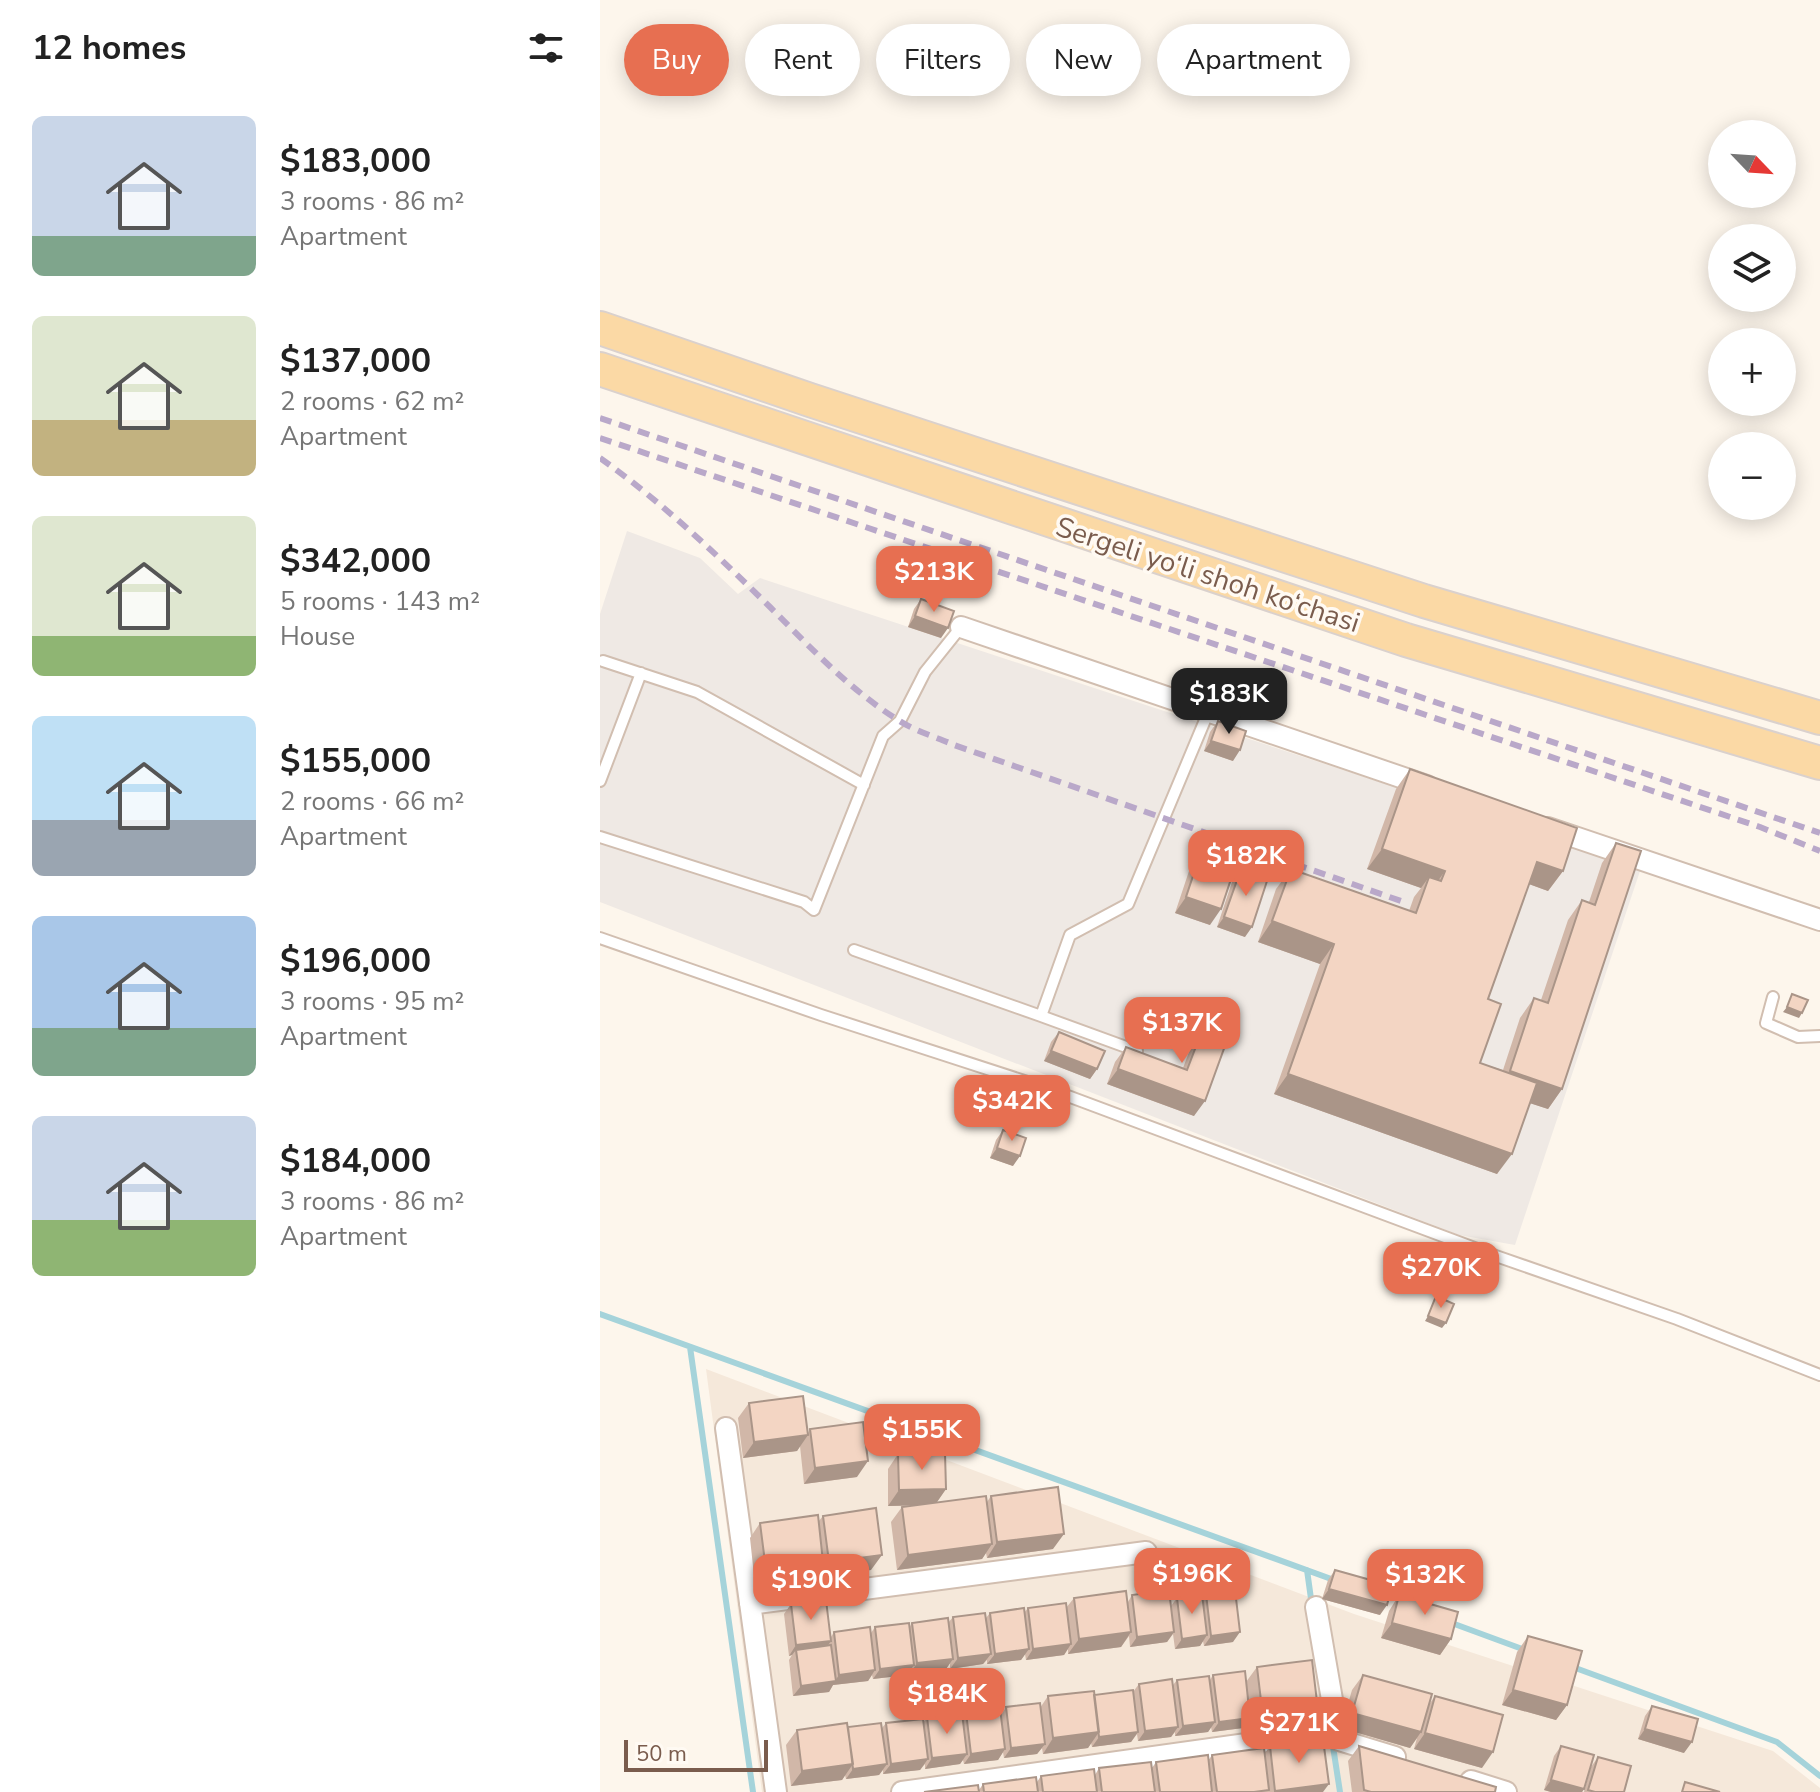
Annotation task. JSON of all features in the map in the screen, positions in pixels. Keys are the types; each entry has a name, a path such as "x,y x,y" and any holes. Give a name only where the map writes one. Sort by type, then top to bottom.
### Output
{"main road":[{"name":"Sergeli yo‘li shoh ko‘chasi","path":"600,328 1424,601 1820,718"},
{"name":"Sergeli yo‘li shoh ko‘chasi","path":"600,369 1406,640 1820,763"}],"street":[{"path":"961,627 1445,792"},
{"path":"1535,823 1820,920"},
{"path":"726,1428 776,1792"},
{"path":"750,1604 1146,1552"},
{"path":"1316,1607 1339,1740 1415,1763"},
{"path":"902,1792 1304,1736"},
{"path":"1445,1773 1506,1792"}],"lane":[{"path":"600,837 804,902 814,910 883,736 900,721 925,672 961,627"},
{"path":"603,661 697,692 864,785"},
{"path":"600,781 641,673"},
{"path":"1041,1016 1070,935 1128,904 1208,713"},
{"path":"600,938 821,1015 1049,1089 1496,1256 1677,1319 1820,1375"},
{"path":"854,950 1144,1054"},
{"path":"1773,997 1766,1023 1798,1037 1820,1036"}],"shaded area":[{"path":"627,531 700,558 738,594 760,578 1641,868 1515,1245 1459,1235 600,902 600,614"},
{"path":"706,1369 1354,1614 1773,1751 1820,1788 1820,1792 762,1792"}],"building":[{"path":"921,599 954,611 948,628 915,616"},
{"path":"1218,721 1246,731 1240,750 1211,741"},
{"path":"1410,769 1577,828 1563,871 1537,862 1488,999 1501,1004 1480,1063 1537,1083 1512,1154 1288,1074 1334,944 1272,921 1291,869 1416,913 1429,877 1441,881 1445,871 1382,849"},
{"path":"1616,843 1641,851 1562,1089 1510,1071 1534,998 1548,1003 1582,900 1595,905"},
{"path":"1202,849 1237,861 1221,909 1186,897"},
{"path":"1241,869 1268,878 1252,927 1224,917"},
{"path":"1792,994 1808,1000 1802,1013 1787,1007"},
{"path":"1205,1023 1230,1032 1205,1101 1118,1069 1126,1047 1187,1070"},
{"path":"1059,1032 1105,1051 1097,1069 1051,1051"},
{"path":"1003,1130 1026,1138 1020,1156 997,1148"},
{"path":"1436,1296 1454,1304 1446,1323 1428,1316"},
{"path":"803,1396 808,1435 754,1442 749,1403"},
{"path":"863,1422 868,1461 815,1468 810,1429"},
{"path":"945,1453 946,1489 899,1490 898,1454"},
{"path":"1058,1487 1064,1534 997,1542 991,1496"},
{"path":"986,1496 992,1544 908,1555 902,1507"},
{"path":"876,1508 882,1555 829,1562 823,1516"},
{"path":"818,1515 823,1562 766,1570 760,1523"},
{"path":"1335,1570 1392,1586 1387,1605 1329,1589"},
{"path":"1169,1590 1174,1632 1137,1637 1132,1595"},
{"path":"1235,1590 1240,1632 1211,1636 1206,1594"},
{"path":"1126,1591 1131,1632 1079,1639 1074,1598"},
{"path":"1202,1594 1207,1635 1182,1639 1177,1598"},
{"path":"1399,1595 1458,1612 1451,1639 1392,1623"},
{"path":"826,1600 831,1641 796,1645 791,1604"},
{"path":"1066,1603 1071,1644 1033,1649 1028,1608"},
{"path":"1024,1608 1029,1649 995,1654 990,1613"},
{"path":"985,1613 991,1654 958,1658 953,1617"},
{"path":"948,1618 953,1659 917,1663 912,1623"},
{"path":"909,1623 914,1665 880,1669 875,1627"},
{"path":"870,1627 875,1670 839,1675 834,1632"},
{"path":"1528,1636 1582,1651 1567,1705 1513,1690"},
{"path":"831,1645 836,1681 801,1686 796,1650"},
{"path":"1312,1660 1317,1702 1262,1709 1257,1667"},
{"path":"1245,1671 1250,1718 1219,1722 1213,1675"},
{"path":"1363,1675 1432,1694 1421,1732 1352,1713"},
{"path":"1209,1676 1215,1722 1183,1726 1177,1680"},
{"path":"1172,1679 1178,1727 1145,1731 1139,1684"},
{"path":"1133,1690 1138,1732 1099,1737 1094,1695"},
{"path":"1094,1691 1099,1732 1053,1738 1048,1696"},
{"path":"1435,1696 1503,1715 1493,1752 1425,1733"},
{"path":"1040,1703 1045,1744 1011,1748 1006,1707"},
{"path":"1652,1706 1698,1719 1692,1742 1645,1729"},
{"path":"1000,1708 1005,1749 971,1754 966,1712"},
{"path":"962,1713 967,1754 932,1758 927,1717"},
{"path":"923,1719 928,1759 891,1764 886,1723"},
{"path":"847,1723 853,1764 802,1771 797,1730"},
{"path":"881,1723 887,1764 853,1769 848,1727"},
{"path":"1323,1739 1329,1784 1275,1791 1270,1746"},
{"path":"1359,1746 1496,1787 1495,1792 1364,1790"},
{"path":"1561,1746 1594,1755 1584,1789 1551,1780"},
{"path":"1264,1748 1269,1790 1217,1792 1212,1755"},
{"path":"1208,1755 1212,1792 1160,1792 1156,1762"},
{"path":"1598,1757 1631,1766 1624,1792 1588,1790"},
{"path":"1151,1762 1155,1792 1102,1792 1099,1768"},
{"path":"1094,1769 1097,1792 1043,1792 1041,1776"},
{"path":"1036,1777 1038,1792 984,1792 983,1784"},
{"path":"1685,1782 1720,1792 1682,1792"},
{"path":"978,1785 979,1792 924,1792"}],"waterway":[{"path":"600,1314 1334,1580"},
{"path":"690,1347 753,1792"},
{"path":"1307,1570 1312,1606"},
{"path":"1449,1622 1525,1650"},
{"path":"1570,1666 1777,1742 1820,1776"},
{"path":"1332,1740 1340,1792"}],"railway":[{"path":"600,418 1820,833"},
{"path":"600,438 1760,827 1820,851"},
{"path":"600,458 688,529 847,682 905,724 954,745 1401,901"}]}
